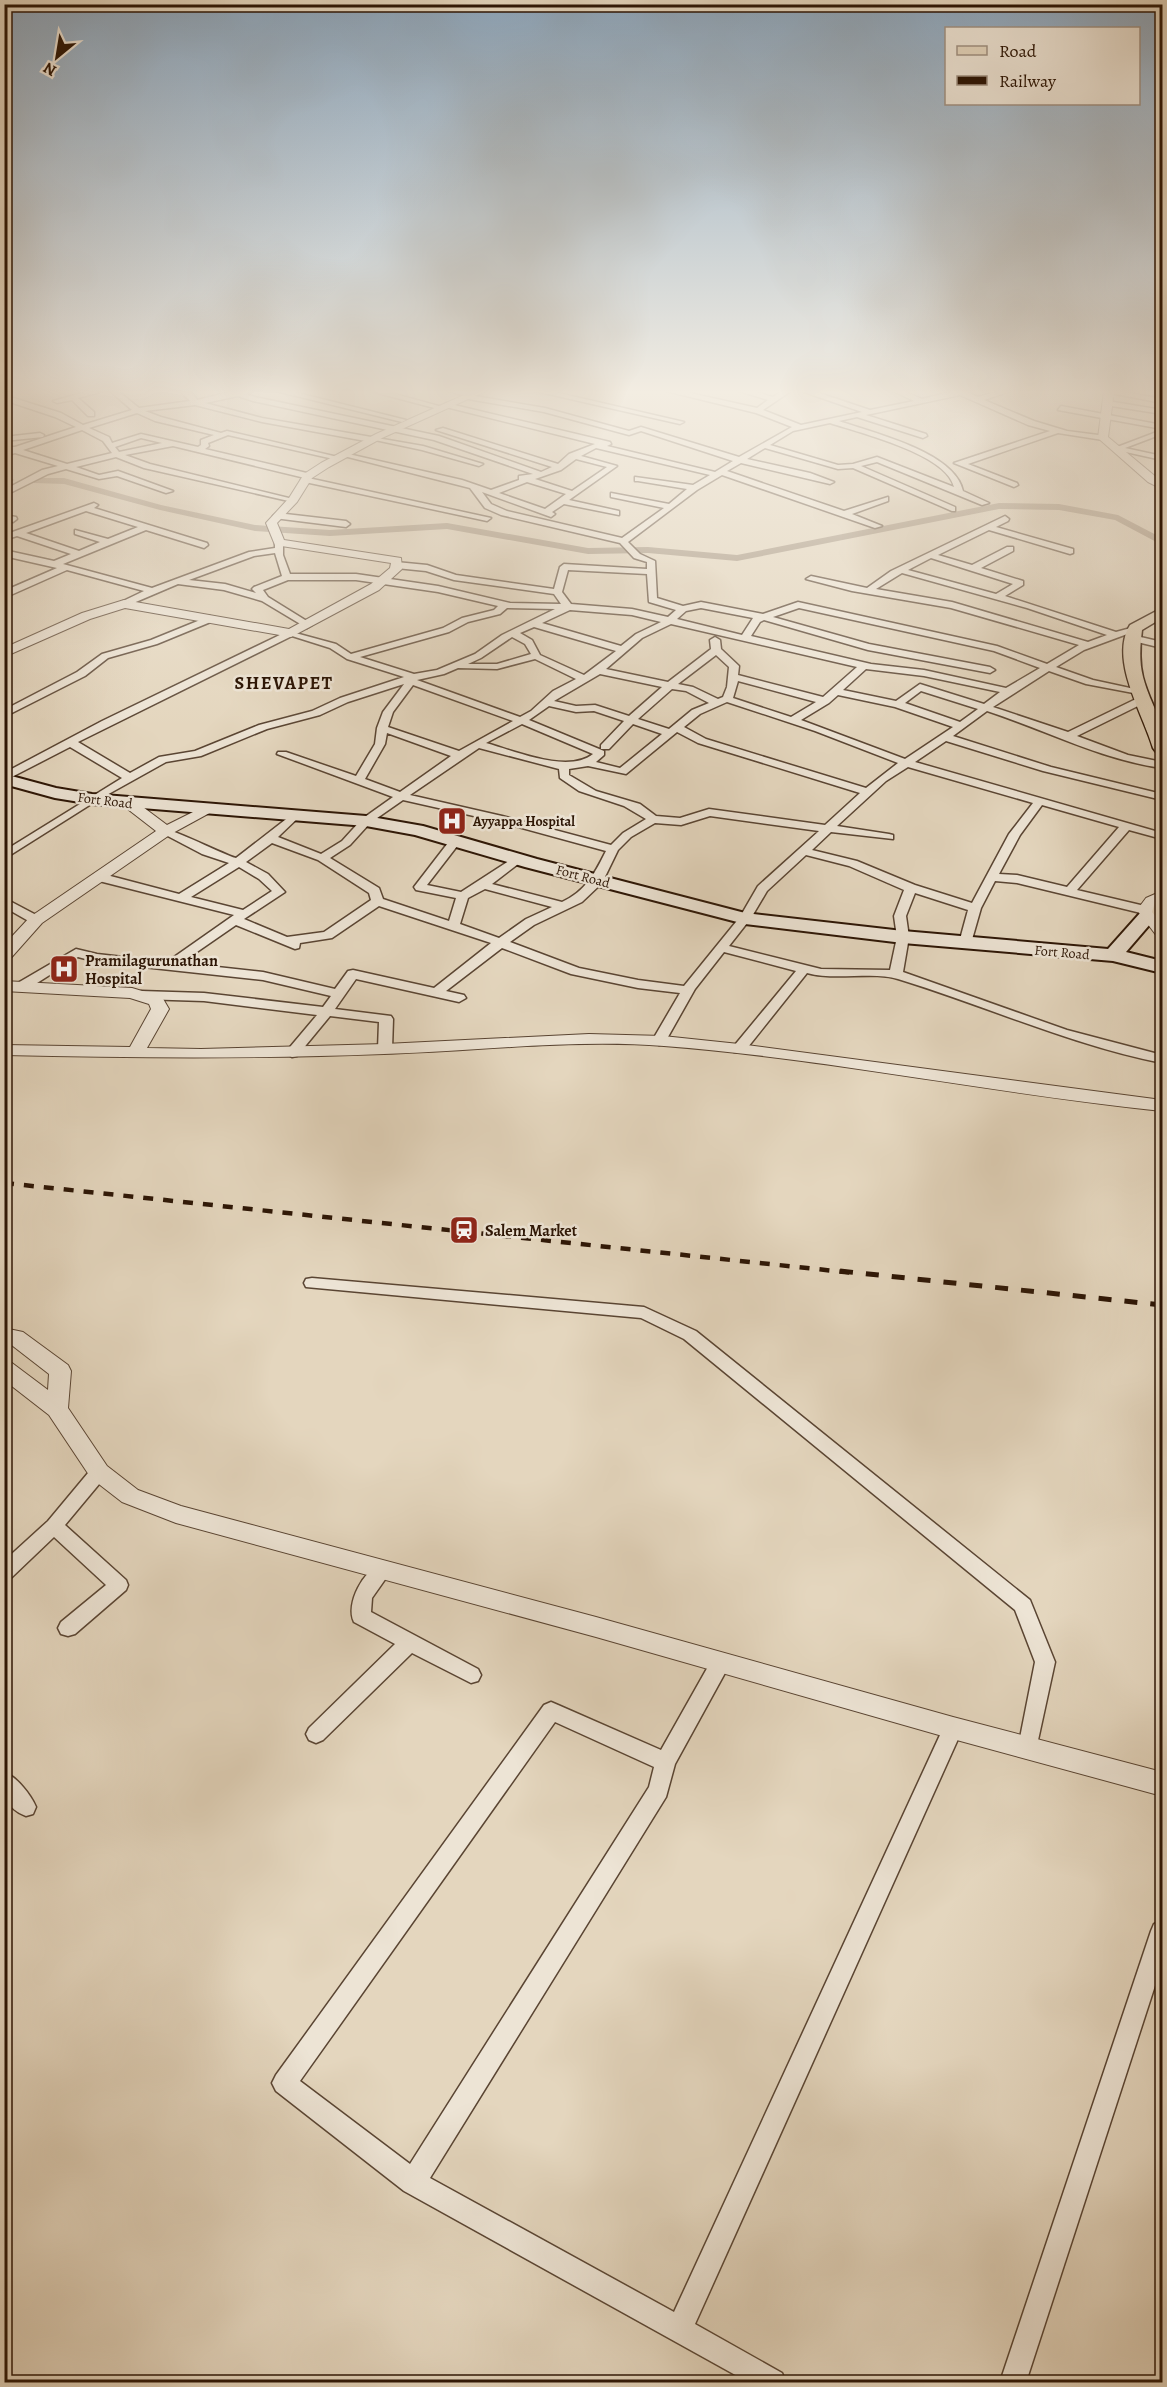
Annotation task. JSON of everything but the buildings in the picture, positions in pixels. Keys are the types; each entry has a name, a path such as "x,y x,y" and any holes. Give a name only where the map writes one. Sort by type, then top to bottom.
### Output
{"main road":[{"path":"1161,738 1141,697 1128,634 1162,612"},
{"name":"Fort Road","path":"4,779 55,793 130,804 366,821 417,830 518,859 745,918 903,937 1113,955 1162,967"},
{"path":"1113,955 1157,908"}],"street":[{"path":"274,520 291,502"},
{"path":"417,502 487,518"},
{"path":"485,502 504,513 626,545 637,556 651,561 652,600 683,609"},
{"path":"518,502 549,513 560,502"},
{"path":"568,502 616,513"},
{"path":"651,502 669,506"},
{"path":"626,545 674,502"},
{"path":"808,502 878,526"},
{"path":"844,514 876,502"},
{"path":"937,502 952,509"},
{"path":"4,538 90,506 145,527 204,545"},
{"path":"868,591 894,573 1005,519"},
{"path":"274,520 346,524"},
{"path":"274,520 287,578"},
{"path":"55,564 145,527"},
{"path":"988,527 1070,551"},
{"path":"78,532 108,542"},
{"path":"17,533 79,554"},
{"path":"4,653 86,616 124,604 177,581 252,554 279,547 387,557 397,560 396,569 375,586 307,625 106,723 4,779"},
{"path":"974,568 1010,549"},
{"path":"4,553 55,564 152,591"},
{"path":"930,555 1020,584 998,597"},
{"path":"396,565 427,568 454,577 556,592 568,607"},
{"path":"4,595 66,567"},
{"path":"556,592 563,579 564,567 651,572"},
{"path":"906,572 1162,645"},
{"path":"265,599 257,589 287,578 356,577 382,580 438,589 504,605 590,610 601,608 632,612 865,665 979,683 1008,691"},
{"path":"811,579 868,591 952,604 1088,645"},
{"path":"177,581 225,586 265,599 307,625"},
{"path":"124,604 291,633 333,646 350,657 520,720 600,753 588,763 564,767 477,744"},
{"path":"350,657 446,630 465,620 497,612 504,605"},
{"path":"322,858 346,843 366,821 459,755 535,713 557,693 599,671 639,636 668,622 683,609 701,605 763,617 868,647 990,670"},
{"path":"745,638 756,620 798,605 997,649 1090,682 1141,697"},
{"path":"4,856 92,799 163,759 197,754 264,727 316,713 344,699 440,672 478,656 511,634 568,607"},
{"path":"4,714 81,674 105,656 154,642 210,619"},
{"path":"536,624 624,650"},
{"path":"564,767 564,776 584,790 618,785 673,730 696,712 722,701 733,677 734,666 716,650 714,643 718,632"},
{"path":"511,634 525,637 532,644 536,652 535,656"},
{"path":"659,1041 688,990 745,918 762,888 882,779 1008,691 1088,645 1128,634"},
{"path":"605,747 628,720 670,684 716,650"},
{"path":"458,665 476,669 493,665 515,665 535,656 584,679"},
{"path":"791,721 825,701 865,665"},
{"path":"599,671 670,684 722,701 749,705 907,763 1162,836"},
{"path":"733,677 825,701"},
{"path":"359,781 380,744 382,728 388,712 412,679"},
{"path":"898,704 920,687 1069,736 1125,758 1162,765"},
{"path":"835,691 898,704 961,726"},
{"path":"1069,736 1141,697"},
{"path":"547,702 576,709 595,708 628,720 673,730 868,792"},
{"path":"382,728 459,755"},
{"path":"945,737 1047,770 1162,797"},
{"path":"71,743 129,777"},
{"path":"282,754 402,796 498,818 613,849"},
{"path":"588,763 618,785 653,819"},
{"path":"965,943 975,908 991,877 1016,834 1040,801"},
{"path":"130,804 166,831 211,854 239,861 267,878 279,892 171,965"},
{"path":"5,956 36,920 166,831 208,810"},
{"path":"436,993 530,922 578,899 597,880 613,849 627,835 653,819 681,822 709,812 889,837"},
{"path":"182,897 239,861 270,838 294,816"},
{"path":"1070,891 1126,827"},
{"path":"270,838 322,858 375,891 377,901"},
{"path":"455,841 420,887 463,896 483,885 518,859"},
{"path":"803,851 853,863 911,888 975,908"},
{"path":"99,877 182,897 239,917 293,944 328,935 377,901"},
{"path":"991,877 1017,879 1157,908 1162,932"},
{"path":"483,885 564,906"},
{"path":"896,974 903,937 900,916 911,888"},
{"path":"453,926 463,896"},
{"path":"377,901 576,971 638,984 688,990"},
{"path":"4,902 36,920"},
{"path":"722,948 821,973 896,974 1062,1033 1162,1059"},
{"path":"13,986 76,953 97,958 263,976 338,994"},
{"path":"740,1049 804,969"},
{"path":"291,1053 326,1012 353,974 459,998"},
{"path":"13,986 204,997 386,1019 385,1049"},
{"path":"135,1054 160,1009 156,1001 141,995"},
{"path":"4,1050 135,1054 291,1053 589,1039 659,1041 740,1049 1162,1106"},
{"path":"312,1283 644,1313 690,1335 1023,1605 1045,1662 1028,1748"},
{"path":"4,1335 15,1337 60,1371 57,1409"},
{"path":"4,1368 57,1409 99,1472 130,1496 176,1514 1162,1784"},
{"path":"4,1573 54,1526 99,1472"},
{"path":"54,1526 119,1585 68,1628"},
{"path":"382,1571 363,1596 361,1616 471,1675"},
{"path":"316,1734 409,1643"},
{"path":"413,2182 659,1790 665,1762 721,1662"},
{"path":"665,1762 552,1711 284,2083 413,2182 773,2382"},
{"path":"678,2330 953,1728"},
{"path":"4,1781 26,1807"},
{"path":"1013,2382 1162,1931"}],"waterway":[{"path":"143,502 255,528 330,533 447,526 588,551 648,550 737,558 999,506 1059,507 1118,518 1162,542"}],"railway":[{"path":"4,1183 854,1273"},
{"path":"840,1271 1162,1305"}],"place":[{"name":"Ayyappa Hospital","path":"452,821"},
{"name":"Pramilagurunathan Hospital","path":"64,969"},
{"name":"Salem Market","path":"464,1230"}],"district":[{"name":"SHEVAPET","path":"284,683"}]}
